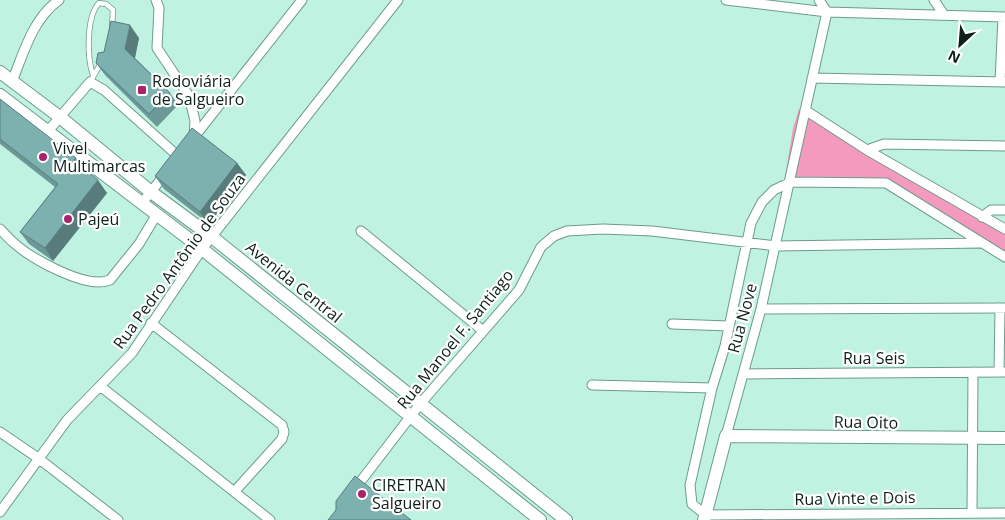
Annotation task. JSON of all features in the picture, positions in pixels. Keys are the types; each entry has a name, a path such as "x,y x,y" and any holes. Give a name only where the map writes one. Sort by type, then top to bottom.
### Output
{"street":[{"path":"12,82 40,17 48,7 59,0"},
{"path":"156,0 159,8 156,48 189,96 195,121 194,137"},
{"path":"142,203 302,0"},
{"name":"Rua Pedro Antônio de Souza","path":"0,512 38,458 68,420 132,353 202,249 398,0"},
{"path":"726,0 756,2 827,12 1004,17 1002,82 812,78"},
{"path":"819,0 827,12"},
{"path":"934,0 944,15"},
{"name":"Rua Nove","path":"705,517 762,309 827,12"},
{"name":"Avenida Central","path":"0,72 61,118 151,192 212,237 566,520"},
{"path":"48,131 61,118 91,78 179,157"},
{"name":"Avenida Central","path":"0,95 202,249 540,520"},
{"path":"805,110 867,150 1005,229"},
{"path":"867,150 884,144 1005,146"},
{"path":"790,182 886,183 1005,257"},
{"name":"Rua Nove","path":"705,517 692,504 690,484 712,388 725,346 751,223 762,202 774,190 790,182"},
{"path":"982,217 991,210 1005,210"},
{"path":"0,229 14,244 39,262 84,280 103,283 110,280 139,244 157,214"},
{"name":"Rua Manoel F. Santiago","path":"349,496 420,404 482,330 519,290 541,246 554,236 567,231 602,229 652,231 776,246 981,243"},
{"path":"361,230 482,330"},
{"path":"762,309 1002,308 1002,372"},
{"path":"151,323 282,425 284,432 282,438 235,491"},
{"path":"672,324 729,326"},
{"path":"972,513 973,372"},
{"name":"Rua Seis","path":"744,374 1002,372"},
{"path":"592,385 712,388"},
{"path":"100,386 270,520"},
{"path":"0,432 38,458 118,520"},
{"name":"Rua Oito","path":"726,436 1005,438"},
{"name":"Rua Vinte e Dois","path":"705,517 917,516 1005,513"}],"lane":[{"path":"91,78 89,46 92,18 98,3 106,4 113,10 111,32"},
{"path":"91,78 105,55"}],"shaded area":[{"path":"799,109 1005,228 1005,255 890,182 785,178 793,128"}],"building":[{"name":"Rodoviária de Salgueiro","path":"111,21 130,25 125,49 170,93 149,114 96,63 98,53 104,52"},
{"path":"0,99 76,158 74,160 98,180 45,248 20,232 58,184 0,139"},
{"path":"192,128 237,163 200,212 155,176"},
{"name":"CIRETRAN Salgueiro","path":"355,476 411,520 328,520 336,510 336,501"}],"place":[{"name":"Rodoviária de Salgueiro","path":"142,90"},
{"name":"Vivel Multimarcas","path":"43,157"},
{"name":"Pajeú","path":"68,219"},
{"name":"CIRETRAN Salgueiro","path":"362,494"}]}
